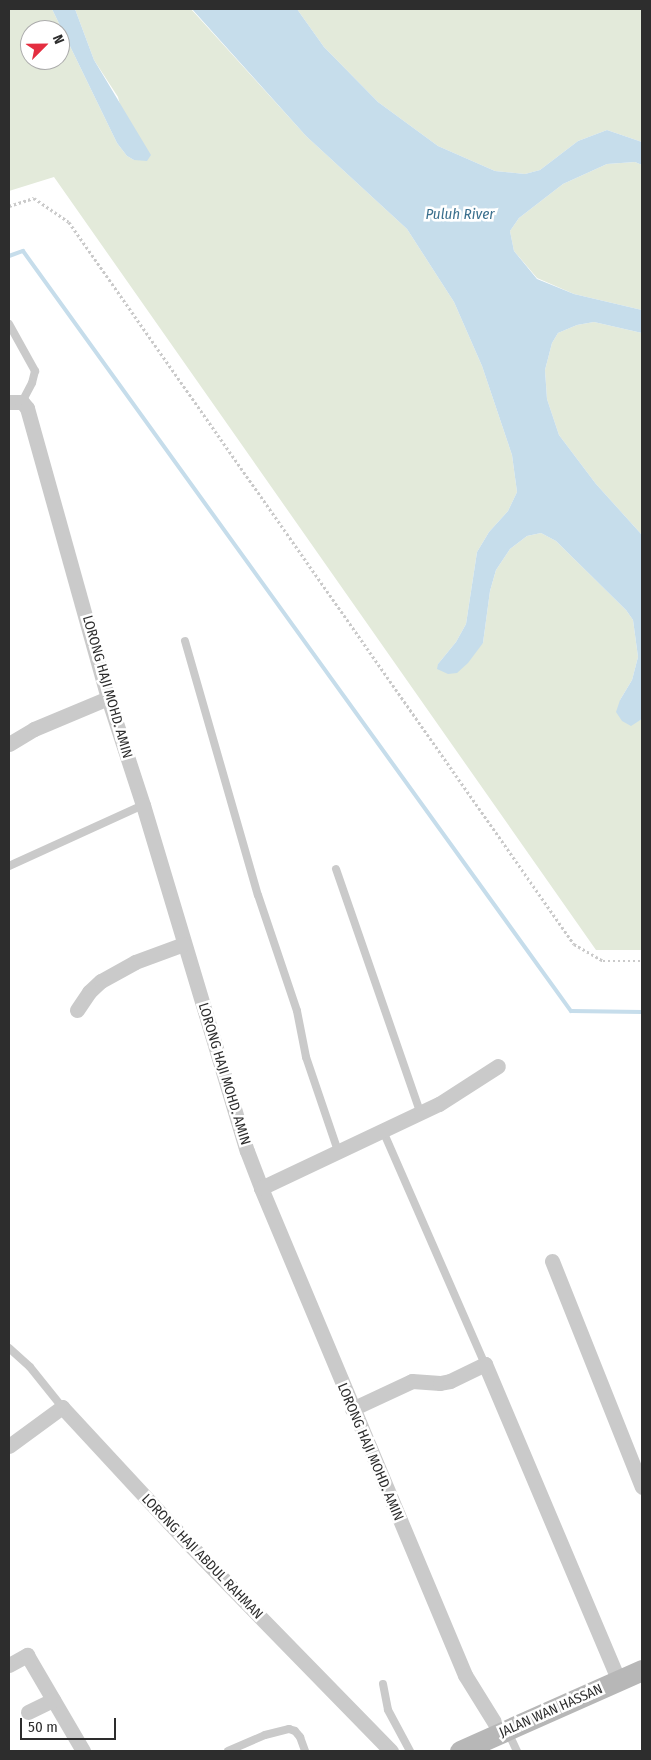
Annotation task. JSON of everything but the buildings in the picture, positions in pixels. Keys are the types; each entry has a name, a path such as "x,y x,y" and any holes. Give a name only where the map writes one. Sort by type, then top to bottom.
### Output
{"street":[{"name":"LORONG HAJI MOHD. AMIN","path":"15,402 27,408 108,698 143,804 247,1151 260,1188 465,1675 504,1732"},
{"path":"9,744 34,728 108,698"},
{"path":"77,1010 89,992 101,981 135,962 184,944"},
{"path":"260,1188 421,1114 486,1076 498,1066"},
{"path":"552,1261 642,1487"},
{"path":"352,1409 412,1381 440,1383 450,1381 485,1364 620,1681"},
{"path":"9,1446 62,1407"},
{"name":"LORONG HAJI ABDUL RAHMAN","path":"62,1407 180,1535 391,1751"},
{"path":"9,1665 27,1655 83,1751"},
{"name":"JALAN WAN HASSAN","path":"468,1750 642,1670"},
{"path":"28,1712 53,1700"}],"lane":[{"path":"9,324 35,371 32,383 15,402"},
{"path":"185,641 258,895 296,1011 306,1057 338,1152"},
{"path":"9,866 143,804"},
{"path":"336,869 421,1114"},
{"path":"383,1131 485,1364"},
{"path":"9,1348 30,1367 62,1407"},
{"path":"383,1684 388,1710 410,1751"},
{"path":"228,1751 265,1735 288,1729 295,1731 300,1737 305,1751"},
{"path":"504,1732 517,1751"}],"path":[{"path":"9,206 34,198 69,222 574,944 602,961 642,961"}],"green space":[{"path":"9,9 52,9 57,20 20,20 20,70 70,70 70,46 117,143 127,156 134,160 118,97 94,60 75,9 191,9 306,136 407,229 454,302 482,366 512,455 517,492 508,511 489,532 477,552 466,624 456,642 438,664 483,643 490,591 496,570 510,549 527,536 541,533 556,541 626,610 633,620 638,657 632,680 620,700 630,725 642,719 642,950 596,950 54,177 9,191"},
{"path":"297,9 642,9 642,142 607,130 578,141 540,170 525,174 495,171 438,146 378,102 324,47"},
{"path":"635,162 642,165 642,310 574,294 537,278 514,251 510,231 519,218 563,184 607,164"},
{"path":"594,322 642,333 642,535 596,484 559,435 547,399 545,370 552,343 558,333 577,325"}],"water":[{"path":"52,9 75,9 94,60 151,155 147,161 134,160 127,156 117,143 70,46 70,20 57,20"},
{"name":"Puluh River","path":"192,9 297,9 324,47 378,102 438,146 495,171 525,174 540,170 578,141 607,130 642,142 642,165 635,162 607,164 563,184 519,218 510,231 514,251 537,279 574,294 642,310 642,333 594,322 577,325 558,333 552,343 545,370 547,399 559,435 596,484 642,535 642,719 631,726 622,721 616,712 620,700 632,680 638,657 633,620 626,610 556,541 541,533 527,536 510,549 496,570 490,591 483,643 468,663 457,673 448,674 437,669 438,664 456,642 466,624 477,552 489,532 508,511 517,492 512,455 482,366 454,302 407,229 306,136"}],"waterway":[{"path":"9,256 23,251 571,1011 642,1012"}]}
